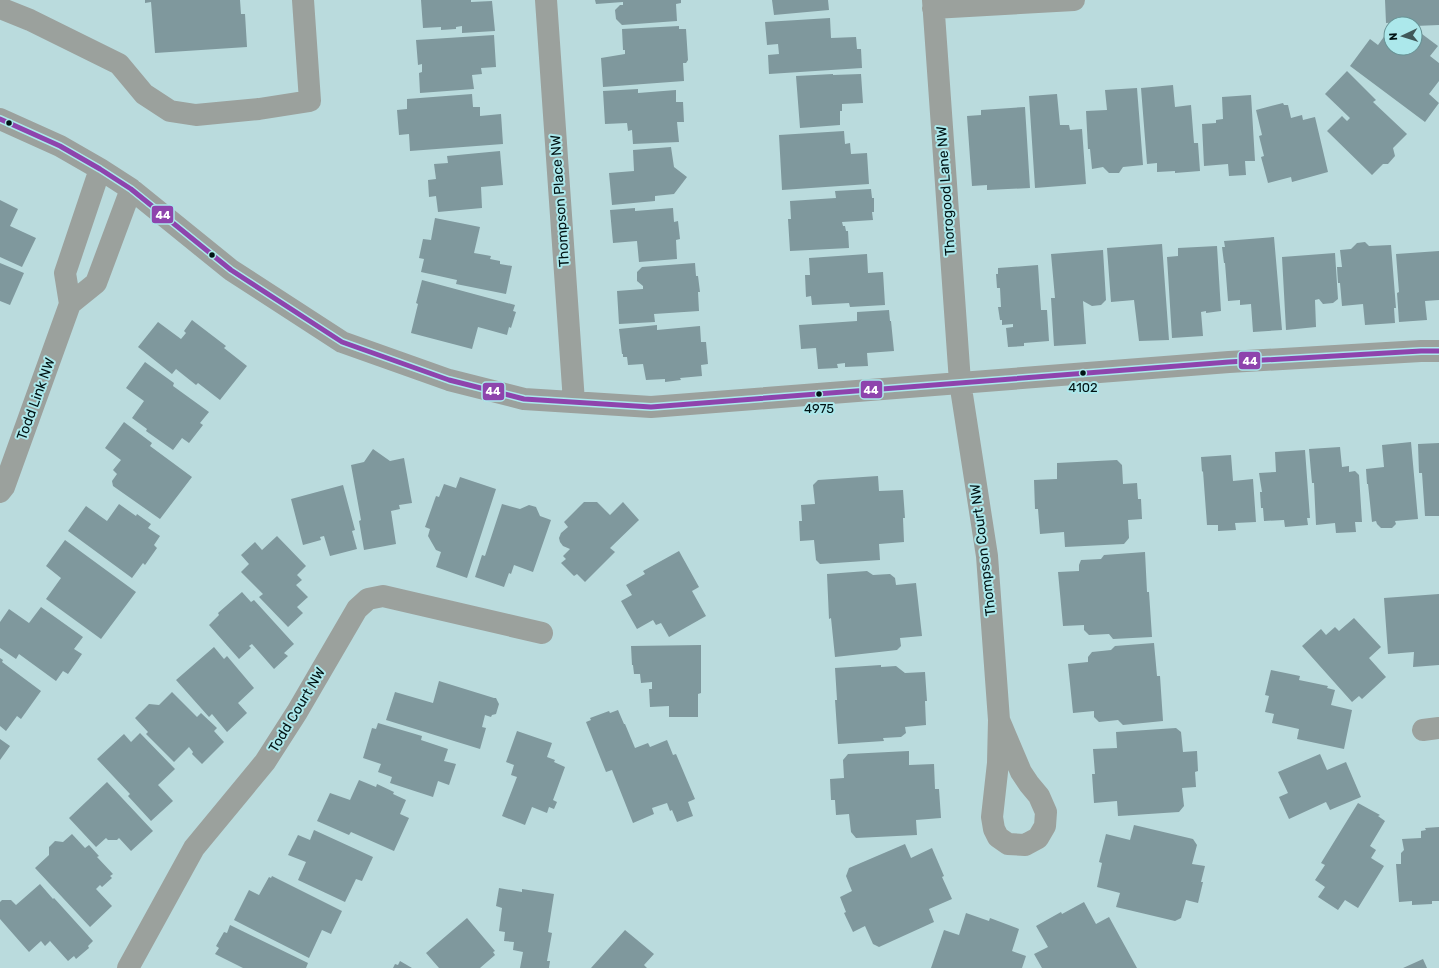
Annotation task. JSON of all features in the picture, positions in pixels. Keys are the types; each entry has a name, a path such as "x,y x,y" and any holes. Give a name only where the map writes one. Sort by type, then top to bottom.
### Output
{"street":[{"path":"0,8 30,20 120,64 144,94 170,111 196,115 259,109 310,101 303,0"},
{"name":"Thompson Place NW","path":"546,0 574,402"},
{"path":"933,4 1074,0"},
{"name":"Thorogood Lane NW","path":"933,4 960,382"},
{"path":"0,119 60,146 131,189 231,270 342,342 449,380 524,399 651,407 960,382 1236,362 1413,351 1439,351"},
{"name":"Todd Link NW","path":"0,492 4,487 70,304 65,273 100,169"},
{"path":"70,304 96,283 131,189"},
{"name":"Thompson Court NW","path":"960,382 987,556 999,720 998,763 992,817 994,829 998,837 1008,844 1025,845 1038,838 1045,826 1046,812 1039,796 1021,772 999,720"},
{"name":"Todd Court NW","path":"128,968 194,848 265,762 298,712 357,608 368,599 383,596 542,633"}],"building":[{"path":"145,0 240,0 241,14 245,14 247,47 155,53 151,2 145,3"},
{"path":"421,0 471,0 471,2 492,1 495,31 462,33 462,26 456,27 456,29 441,30 441,27 423,28"},
{"path":"595,0 681,0 681,3 676,4 677,21 622,25 616,19 615,10 620,5 623,5 623,2 596,4"},
{"path":"772,0 828,0 829,10 774,15"},
{"path":"1385,0 1439,0 1439,25 1423,26 1423,16 1386,16"},
{"path":"830,18 831,38 856,37 857,49 861,49 862,68 769,74 768,55 779,54 778,44 767,45 765,22"},
{"path":"679,26 679,29 686,29 688,60 686,63 683,63 684,81 603,87 601,58 625,54 625,50 623,50 622,29"},
{"path":"494,35 496,67 481,68 482,74 472,75 474,89 420,93 419,73 422,72 422,64 418,65 416,40"},
{"path":"1423,35 1438,46 1430,56 1439,63 1439,81 1429,94 1439,103 1425,122 1350,66 1370,39 1378,45 1383,38 1383,56 1423,56"},
{"path":"1347,71 1376,100 1373,102 1407,134 1393,148 1395,156 1388,164 1383,164 1372,175 1327,131 1342,116 1347,121 1350,118 1325,94"},
{"path":"861,74 863,103 842,104 842,111 840,111 840,125 800,128 796,76"},
{"path":"1173,85 1175,107 1191,105 1194,143 1198,143 1200,171 1175,173 1175,171 1157,172 1157,163 1147,164 1141,88"},
{"path":"1137,88 1143,165 1123,167 1119,173 1109,173 1103,167 1092,169 1090,149 1088,149 1086,111 1107,110 1105,90"},
{"path":"638,89 638,93 676,90 676,102 683,102 684,122 677,122 679,142 633,144 632,130 628,131 627,123 605,124 603,91"},
{"path":"472,94 473,107 480,107 480,116 501,114 503,144 410,151 409,134 399,135 397,110 407,109 407,99"},
{"path":"1057,94 1060,125 1069,125 1070,130 1082,129 1086,184 1035,188 1029,96"},
{"path":"1251,95 1255,161 1245,161 1246,175 1229,176 1228,164 1204,166 1202,124 1216,123 1216,120 1223,119 1222,97"},
{"path":"1283,103 1284,105 1288,105 1291,118 1302,115 1303,120 1315,117 1328,172 1292,182 1291,177 1268,183 1261,157 1264,156 1259,136 1262,135 1256,110"},
{"path":"1025,107 1030,188 987,190 987,185 972,186 967,116 981,115 981,110"},
{"path":"844,131 845,144 850,143 851,154 867,153 869,184 782,190 779,135"},
{"path":"671,147 674,167 687,177 674,194 655,196 655,201 612,205 609,173 634,171 633,150"},
{"path":"500,151 503,185 481,187 482,208 438,212 436,196 429,197 428,180 436,179 434,164 448,163 447,156"},
{"path":"871,189 872,198 874,198 874,212 872,212 873,220 842,222 846,231 848,231 849,248 790,251 788,219 791,219 790,201 836,198 835,191"},
{"path":"0,200 18,209 10,226 36,238 22,267 0,257"},
{"path":"635,208 635,211 673,208 674,222 678,221 680,239 676,240 677,259 639,262 637,241 613,243 610,210"},
{"path":"435,218 480,227 474,253 491,256 490,259 500,261 500,264 512,266 506,294 456,284 457,280 421,272 424,259 419,258 423,239 431,240"},
{"path":"1274,237 1282,330 1253,332 1251,304 1240,305 1240,300 1228,301 1225,263 1222,247 1225,247 1224,241"},
{"path":"1365,242 1369,246 1391,245 1396,308 1394,308 1395,323 1365,325 1363,304 1342,306 1337,267 1342,267 1340,250 1351,249 1357,243"},
{"path":"1162,244 1169,340 1139,341 1134,300 1111,302 1107,248"},
{"path":"1217,246 1221,311 1206,313 1206,311 1201,312 1203,336 1172,338 1167,257 1178,256 1178,248"},
{"path":"1103,250 1106,300 1101,305 1092,306 1083,301 1086,344 1054,346 1051,298 1055,298 1051,254"},
{"path":"1439,251 1439,300 1425,301 1427,320 1399,322 1397,293 1399,292 1396,254"},
{"path":"1335,253 1338,299 1333,303 1323,304 1319,299 1315,300 1316,327 1286,330 1282,257"},
{"path":"867,254 868,273 883,272 885,305 850,307 849,303 812,305 811,296 806,297 805,275 810,275 809,258"},
{"path":"0,263 24,273 10,305 0,301"},
{"path":"695,263 696,276 698,276 700,292 698,292 699,311 654,314 655,322 619,324 617,291 643,289 643,286 637,281 637,272 642,267"},
{"path":"1038,265 1041,310 1047,310 1049,341 1024,343 1024,346 1008,347 1006,328 1013,327 1013,324 1002,325 1002,320 1000,320 998,307 1001,307 1000,288 997,288 996,274 998,274 998,268"},
{"path":"422,280 515,305 513,311 516,312 507,335 478,327 472,349 411,333 418,304 416,303"},
{"path":"889,310 894,351 867,353 868,366 845,367 845,363 837,364 838,368 818,369 816,348 801,349 799,325 857,321 857,312"},
{"path":"192,320 226,346 224,348 247,366 220,400 198,383 196,385 176,369 172,374 138,347 158,322 181,339 186,333 184,331"},
{"path":"657,325 657,330 700,326 701,342 706,342 708,364 701,365 702,376 680,378 681,380 665,382 665,379 646,380 643,364 628,365 627,357 623,357 622,354 619,329"},
{"path":"145,362 174,383 173,386 209,412 200,423 203,425 189,443 182,438 173,450 146,431 147,429 132,418 144,401 126,388"},
{"path":"124,422 152,443 150,446 192,477 160,519 113,486 112,481 117,474 113,470 121,460 105,448"},
{"path":"1411,442 1418,519 1395,521 1396,524 1392,528 1381,528 1376,521 1372,522 1366,469 1384,467 1382,445"},
{"path":"1439,443 1439,516 1425,516 1422,473 1419,473 1418,444"},
{"path":"1340,447 1342,467 1349,466 1349,472 1355,471 1359,475 1362,522 1355,522 1356,532 1336,533 1335,523 1316,525 1314,483 1312,483 1309,449"},
{"path":"373,449 390,461 404,458 412,503 399,505 400,509 391,511 396,544 364,550 359,521 361,520 351,465 364,462"},
{"path":"1305,450 1310,518 1307,518 1308,525 1285,527 1284,520 1264,521 1263,508 1261,508 1260,492 1262,492 1259,473 1276,472 1275,452"},
{"path":"1231,455 1233,481 1253,479 1256,522 1235,523 1236,530 1218,531 1218,525 1207,525 1201,457"},
{"path":"1117,460 1122,465 1123,484 1137,483 1138,499 1141,499 1142,519 1128,520 1129,538 1124,544 1065,547 1064,532 1040,534 1038,509 1035,509 1034,480 1057,479 1057,463"},
{"path":"878,476 879,491 903,490 905,518 903,518 904,542 879,544 880,560 820,564 816,560 814,540 800,541 799,521 802,521 801,505 815,504 813,485 818,480"},
{"path":"460,477 496,489 467,578 436,567 441,552 436,550 428,536 430,529 425,527 436,496 439,497 444,484 456,488"},
{"path":"343,485 355,530 352,531 357,549 330,556 324,536 320,537 321,540 303,545 291,499"},
{"path":"584,502 597,502 610,515 623,502 639,520 610,548 615,552 585,582 577,574 574,576 561,563 566,559 563,556 570,549 563,546 559,538 561,533 568,527 564,522"},
{"path":"119,504 151,524 148,528 160,536 154,545 157,548 145,565 143,563 132,578 68,531 86,506 107,521"},
{"path":"502,504 520,509 529,505 536,507 540,516 551,520 533,572 514,565 511,574 509,573 504,587 475,577 482,555 485,556"},
{"path":"277,536 306,566 297,575 302,580 296,585 308,597 297,607 303,613 288,627 259,597 263,594 241,572 249,564 241,555 255,542 262,550"},
{"path":"65,540 136,592 101,639 46,599 61,578 46,566"},
{"path":"679,551 699,587 692,591 706,616 669,637 661,623 656,625 653,620 637,629 621,601 632,595 626,585 645,574 643,571"},
{"path":"1145,552 1147,592 1149,592 1152,637 1113,639 1109,634 1089,635 1084,630 1084,625 1063,626 1058,572 1079,571 1081,560 1101,559 1104,555"},
{"path":"867,571 873,575 890,574 895,578 896,585 916,583 922,636 900,638 901,646 897,650 835,657 831,618 829,619 827,574"},
{"path":"242,592 251,602 254,600 294,644 284,653 288,656 274,669 252,644 249,646 251,648 239,659 209,625 219,615 218,613"},
{"path":"1439,594 1439,665 1413,667 1414,652 1388,654 1384,598"},
{"path":"41,607 83,637 74,649 82,654 68,674 63,671 56,681 19,654 16,659 0,648 0,622 9,609 29,623"},
{"path":"1354,618 1381,647 1369,658 1386,677 1362,699 1359,696 1352,702 1302,646 1321,629 1326,635 1335,627 1339,631"},
{"path":"1154,643 1157,676 1160,676 1163,721 1123,725 1118,720 1099,722 1094,717 1094,711 1073,713 1068,664 1088,662 1088,657 1092,652 1111,650 1115,646"},
{"path":"701,645 701,693 698,694 698,717 669,717 669,706 650,707 649,689 652,689 652,682 641,683 640,674 634,674 631,646"},
{"path":"214,647 224,659 227,656 254,688 238,703 247,713 227,732 212,714 209,717 176,680"},
{"path":"0,658 3,660 2,662 41,691 21,719 17,716 6,731 0,726"},
{"path":"881,665 881,667 896,666 905,673 925,672 927,701 925,701 926,725 905,727 906,733 901,737 883,738 884,741 838,744 835,700 837,700 835,668"},
{"path":"1271,670 1300,676 1299,680 1328,686 1327,688 1335,690 1331,705 1352,710 1344,749 1297,739 1299,729 1272,723 1274,714 1265,712 1269,696 1265,695"},
{"path":"439,681 496,698 499,704 496,714 492,715 491,717 485,715 482,727 486,728 480,749 386,720 395,692 433,703"},
{"path":"172,692 197,717 201,713 217,728 214,731 224,742 202,764 192,754 193,752 189,747 174,762 146,734 148,732 135,718 149,704 159,705"},
{"path":"618,710 635,748 648,743 650,747 667,740 673,755 676,754 695,799 688,802 693,816 677,822 667,803 652,808 654,814 633,823 612,770 606,772 586,722 591,720 590,718 609,711 610,713"},
{"path":"378,723 422,736 421,740 448,749 444,761 456,764 449,785 438,781 433,797 390,783 392,777 378,772 381,764 363,758 372,728 376,729"},
{"path":"1176,728 1181,732 1183,752 1197,751 1198,771 1195,772 1196,787 1182,788 1184,806 1179,812 1118,816 1117,801 1094,803 1092,774 1095,774 1093,749 1117,748 1116,732"},
{"path":"517,731 552,743 547,757 555,760 554,762 565,767 553,800 557,802 554,809 549,807 547,813 532,807 525,825 502,816 517,777 511,775 514,765 506,762"},
{"path":"140,733 175,769 158,785 173,801 151,821 128,796 130,794 97,759 124,734 131,742"},
{"path":"0,739 10,746 0,760"},
{"path":"909,751 909,765 934,764 935,789 939,789 941,818 916,820 917,835 856,838 851,832 849,814 836,815 835,800 831,800 830,779 844,778 843,760 848,754"},
{"path":"1320,754 1327,770 1346,762 1361,797 1330,810 1326,802 1289,819 1279,797 1288,793 1278,772"},
{"path":"359,780 376,787 377,784 394,792 393,794 406,800 400,814 409,818 394,851 351,832 349,835 317,821 330,793 350,800"},
{"path":"107,782 153,831 131,851 119,838 117,840 108,840 106,838 96,847 69,818"},
{"path":"1358,803 1380,815 1378,816 1385,821 1370,846 1376,850 1371,858 1384,866 1358,908 1345,900 1338,910 1318,897 1325,887 1315,880 1325,865 1321,863"},
{"path":"1134,825 1193,839 1197,845 1192,864 1205,866 1198,903 1186,900 1181,918 1175,921 1116,907 1120,893 1097,887 1102,863 1099,862 1106,834 1130,840"},
{"path":"1439,827 1439,901 1432,901 1432,904 1412,905 1412,901 1399,902 1396,864 1401,864 1401,853 1404,850 1402,839 1421,838 1421,831 1426,830 1425,828"},
{"path":"314,830 373,857 362,881 356,879 345,902 298,880 306,862 288,855 298,835 310,840"},
{"path":"72,834 85,848 89,845 99,856 97,857 113,874 110,876 112,878 102,887 100,885 96,889 112,906 90,927 35,868 49,855 49,847 55,841 63,842"},
{"path":"905,844 911,858 932,848 944,876 942,877 952,899 929,909 934,922 879,947 873,944 865,926 853,932 844,913 846,912 840,897 852,891 846,876 849,868"},
{"path":"272,876 342,911 331,934 322,930 309,958 234,920 249,890 259,895 269,877 271,878"},
{"path":"40,884 93,941 88,946 89,948 76,959 74,956 68,961 50,941 45,946 41,941 29,952 0,919 0,902 2,900 11,900 16,905"},
{"path":"499,888 522,892 522,889 554,894 548,932 552,933 547,961 550,961 549,968 520,968 523,952 513,950 514,942 504,941 505,932 499,931 502,908 496,906"},
{"path":"1084,902 1096,924 1109,917 1137,968 1042,968 1034,954 1048,947 1036,926 1061,912 1062,914"},
{"path":"966,913 989,921 990,918 1019,929 1012,951 1026,956 1022,968 931,968 944,930 959,935"},
{"path":"467,918 495,951 493,952 495,955 480,968 439,968 426,953"},
{"path":"230,925 308,963 306,968 243,968 215,954 219,948 216,946 224,932 227,933"},
{"path":"625,930 654,954 644,965 647,968 591,968"},
{"path":"1423,959 1427,968 1403,968"},
{"path":"400,961 412,968 393,968 395,964 398,965"}],"transit line":[{"name":"44","path":"0,119 60,146 131,189 231,270 342,342 449,380 524,399 651,407 1229,362 1439,351"}],"place":[{"name":"4102","path":"1083,373"},
{"name":"4975","path":"819,394"}]}
